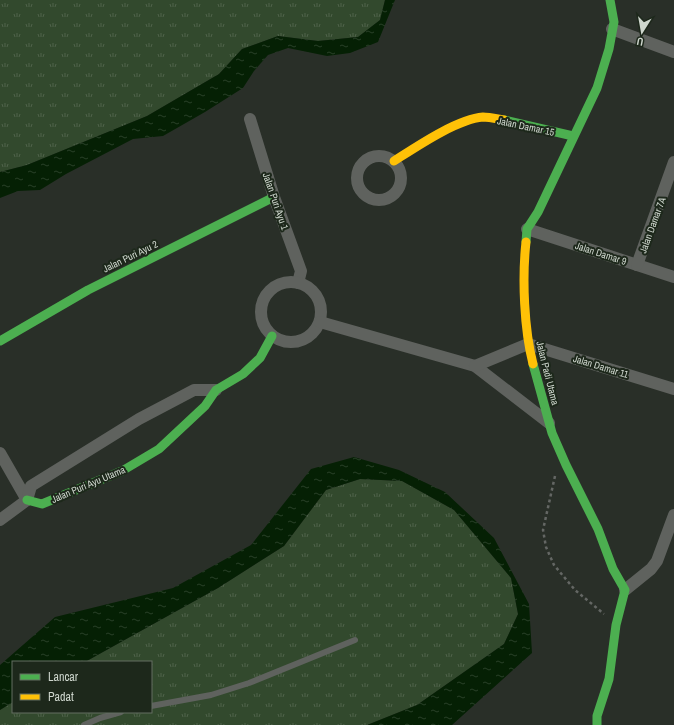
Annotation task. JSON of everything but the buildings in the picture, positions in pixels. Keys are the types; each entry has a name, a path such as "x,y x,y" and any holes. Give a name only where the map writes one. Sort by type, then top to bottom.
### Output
{"street":[{"name":"Jalan Padi Utama","path":"610,0 614,22 609,49 597,88 538,212 527,229 524,279 528,344 549,423 566,464 598,529 613,569 625,590"},
{"path":"612,29 674,52"},
{"name":"Jalan Damar 15","path":"394,161 426,141 462,122 484,117 509,121 573,136"},
{"name":"Jalan Puri Ayu 1","path":"250,119 274,197 301,271 298,283"},
{"name":"Jalan Damar 7A","path":"637,265 674,162"},
{"name":"Jalan Puri Ayu 2","path":"0,341 88,290 274,197"},
{"name":"Jalan Damar 9","path":"527,229 674,277"},
{"path":"288,282 298,283 312,291 321,304 320,322 309,338 301,341 285,342 272,336 266,328 261,316 262,303 267,293 276,286 288,282"},
{"path":"320,322 475,366 549,423"},
{"name":"Jalan Puri Ayu Utama","path":"27,500 42,504 122,471 159,449 205,406 216,390 243,374 260,358 272,336"},
{"path":"475,366 528,344"},
{"name":"Jalan Damar 11","path":"528,344 674,389"},
{"path":"0,520 27,500 31,486 139,419 194,390 216,390"},
{"path":"0,453 27,500"},
{"path":"597,725 597,716 609,679 616,625 625,590 651,569 657,561 674,515"}],"lane":[{"path":"152,706 211,695 249,683 355,640"},
{"path":"84,725 117,713"}],"path":[{"path":"556,473 542,530 546,547 554,565 575,590 616,625"}],"green space":[{"path":"0,0 385,0 380,20 358,37 318,41 278,36 242,49 219,74 147,116 27,165 0,172"},
{"path":"360,479 402,481 454,510 511,578 518,614 504,644 417,705 367,725 0,725 0,710 12,703 12,713 152,713 152,661 87,661 218,588 284,546 326,490"}],"water":[{"path":"385,0 395,0 378,42 350,53 327,56 288,48 268,55 254,71 243,88 163,136 133,139 66,174 40,190 18,191 0,198 0,172 27,165 147,116 219,74 242,49 278,36 318,41 358,37 380,20"},
{"path":"354,457 399,470 445,492 494,538 529,604 532,653 452,725 367,725 417,705 504,644 518,614 511,578 454,510 402,481 360,479 326,490 284,546 218,588 87,661 12,661 12,703 0,710 0,665 55,617 173,588 251,545 311,469"}],"traffic: fast":[{"path":"526,242 527,229 538,212 597,88 609,49 614,22 610,0"},
{"path":"504,120 573,136"},
{"path":"0,341 88,290 274,197"},
{"path":"27,500 42,504 122,471 159,449 205,406 216,390 243,374 260,358 272,336"},
{"path":"533,364 552,433 566,465 598,529 613,569 625,590 616,625 609,679 597,716 597,725"}],"traffic: slow":[{"path":"394,161 437,134 461,123 483,117 504,120"},
{"path":"526,242 524,271 525,303 526,320 533,364"}]}
